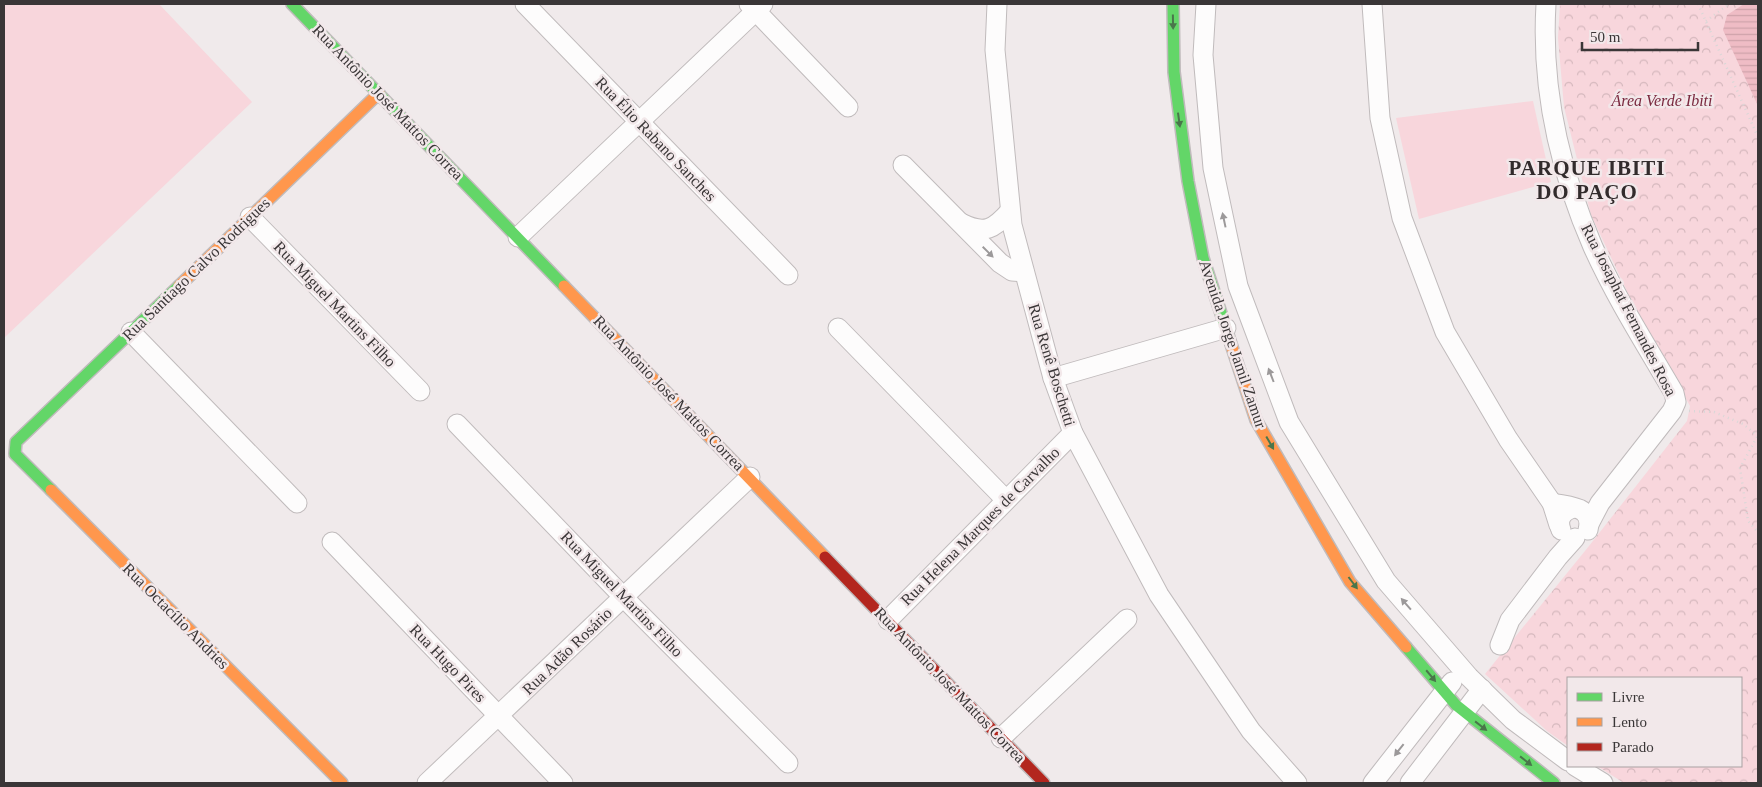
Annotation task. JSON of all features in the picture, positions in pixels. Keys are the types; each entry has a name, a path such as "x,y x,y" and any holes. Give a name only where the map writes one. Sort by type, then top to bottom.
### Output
{"street":[{"name":"Rua Antônio José Mattos Correa","path":"292,4 1044,783"},
{"name":"Rua Élio Rabano Sanches","path":"525,4 788,275"},
{"name":"Avenida Jorge Jamil Zamur","path":"1173,4 1174,72 1188,181 1203,258 1256,420 1350,582 1464,712 1554,783"},
{"name":"Avenida Jorge Jamil Zamur","path":"1206,4 1204,70 1213,168 1238,286 1288,422 1386,580 1462,670 1513,720 1567,760"},
{"path":"1372,4 1380,118 1402,218 1445,332 1508,440 1552,504 1565,532"},
{"name":"Rua Josaphat Fernandes Rosa","path":"1546,4 1547,83 1560,152 1571,191 1594,247 1621,302 1674,393 1676,402 1672,410"},
{"path":"518,237 639,122 756,6 848,107"},
{"name":"Rua Renê Boschetti","path":"994,7 994,50 1012,225 1054,378 1073,433 1159,596 1250,731 1297,783"},
{"path":"1174,40 1204,39"},
{"path":"1174,72 1204,70"},
{"name":"Rua Santiago Calvo Rodrigues","path":"15,447 16,442 379,93"},
{"path":"903,165 1000,263 1012,271 1024,272"},
{"path":"958,221 974,230 991,229 1010,211"},
{"name":"Rua Miguel Martins Filho","path":"250,217 420,391"},
{"path":"838,328 1006,500"},
{"path":"1054,378 1226,328"},
{"path":"131,332 297,503"},
{"path":"1500,645 1510,620 1558,557 1565,532 1560,517 1565,511 1581,513 1600,503 1672,410"},
{"name":"Rua Miguel Martins Filho","path":"457,424 624,597 788,762"},
{"name":"Rua Helena Marques de Carvalho","path":"888,620 1073,433"},
{"name":"Rua Octacílio Andries","path":"15,447 15,454 342,783"},
{"name":"Rua Adão Rosário","path":"427,783 750,477"},
{"path":"1552,504 1581,513"},
{"path":"1565,532 1582,536 1588,530 1581,513"},
{"name":"Rua Hugo Pires","path":"332,542 563,783"},
{"path":"1001,738 1127,619"},
{"path":"1418,660 1426,655 1438,641"},
{"path":"1373,783 1462,670"},
{"path":"1410,783 1482,689"},
{"path":"1398,783 1440,729 1432,719 1425,716"},
{"path":"1498,739 1500,730 1513,720"},
{"path":"1577,767 1603,783"}],"path":[{"path":"1698,4 1758,137"},
{"path":"1706,21 1729,4"},
{"path":"1672,410 1714,412 1744,424 1758,437 1740,468 1748,520 1758,532"}],"green space":[{"path":"4,4 159,4 252,102 4,338"},
{"name":"Área Verde Ibiti","path":"1560,4 1758,4 1758,783 1624,783 1599,767 1742,767 1742,677 1567,677 1567,745 1547,731 1485,674 1687,421 1690,406 1632,302 1591,215 1564,107 1558,38"},
{"path":"1533,101 1551,182 1419,219 1396,118"}],"shaded area":[{"path":"1744,4 1758,4 1758,106 1723,30 1727,15"}],"traffic: fast":[{"path":"292,4 564,286"},
{"path":"1173,4 1174,72 1188,181 1203,258 1230,341"},
{"path":"51,490 15,454 16,442 179,286"},
{"path":"1406,647 1456,705 1554,783"}],"traffic: slow":[{"path":"179,286 379,93"},
{"path":"564,286 825,557"},
{"path":"1230,341 1256,420 1350,582 1406,647"},
{"path":"51,490 342,783"}],"traffic: jam":[{"path":"825,557 1044,783"}],"district":[{"name":"PARQUE IBITI DO PAÇO","path":"1587,180"}]}
